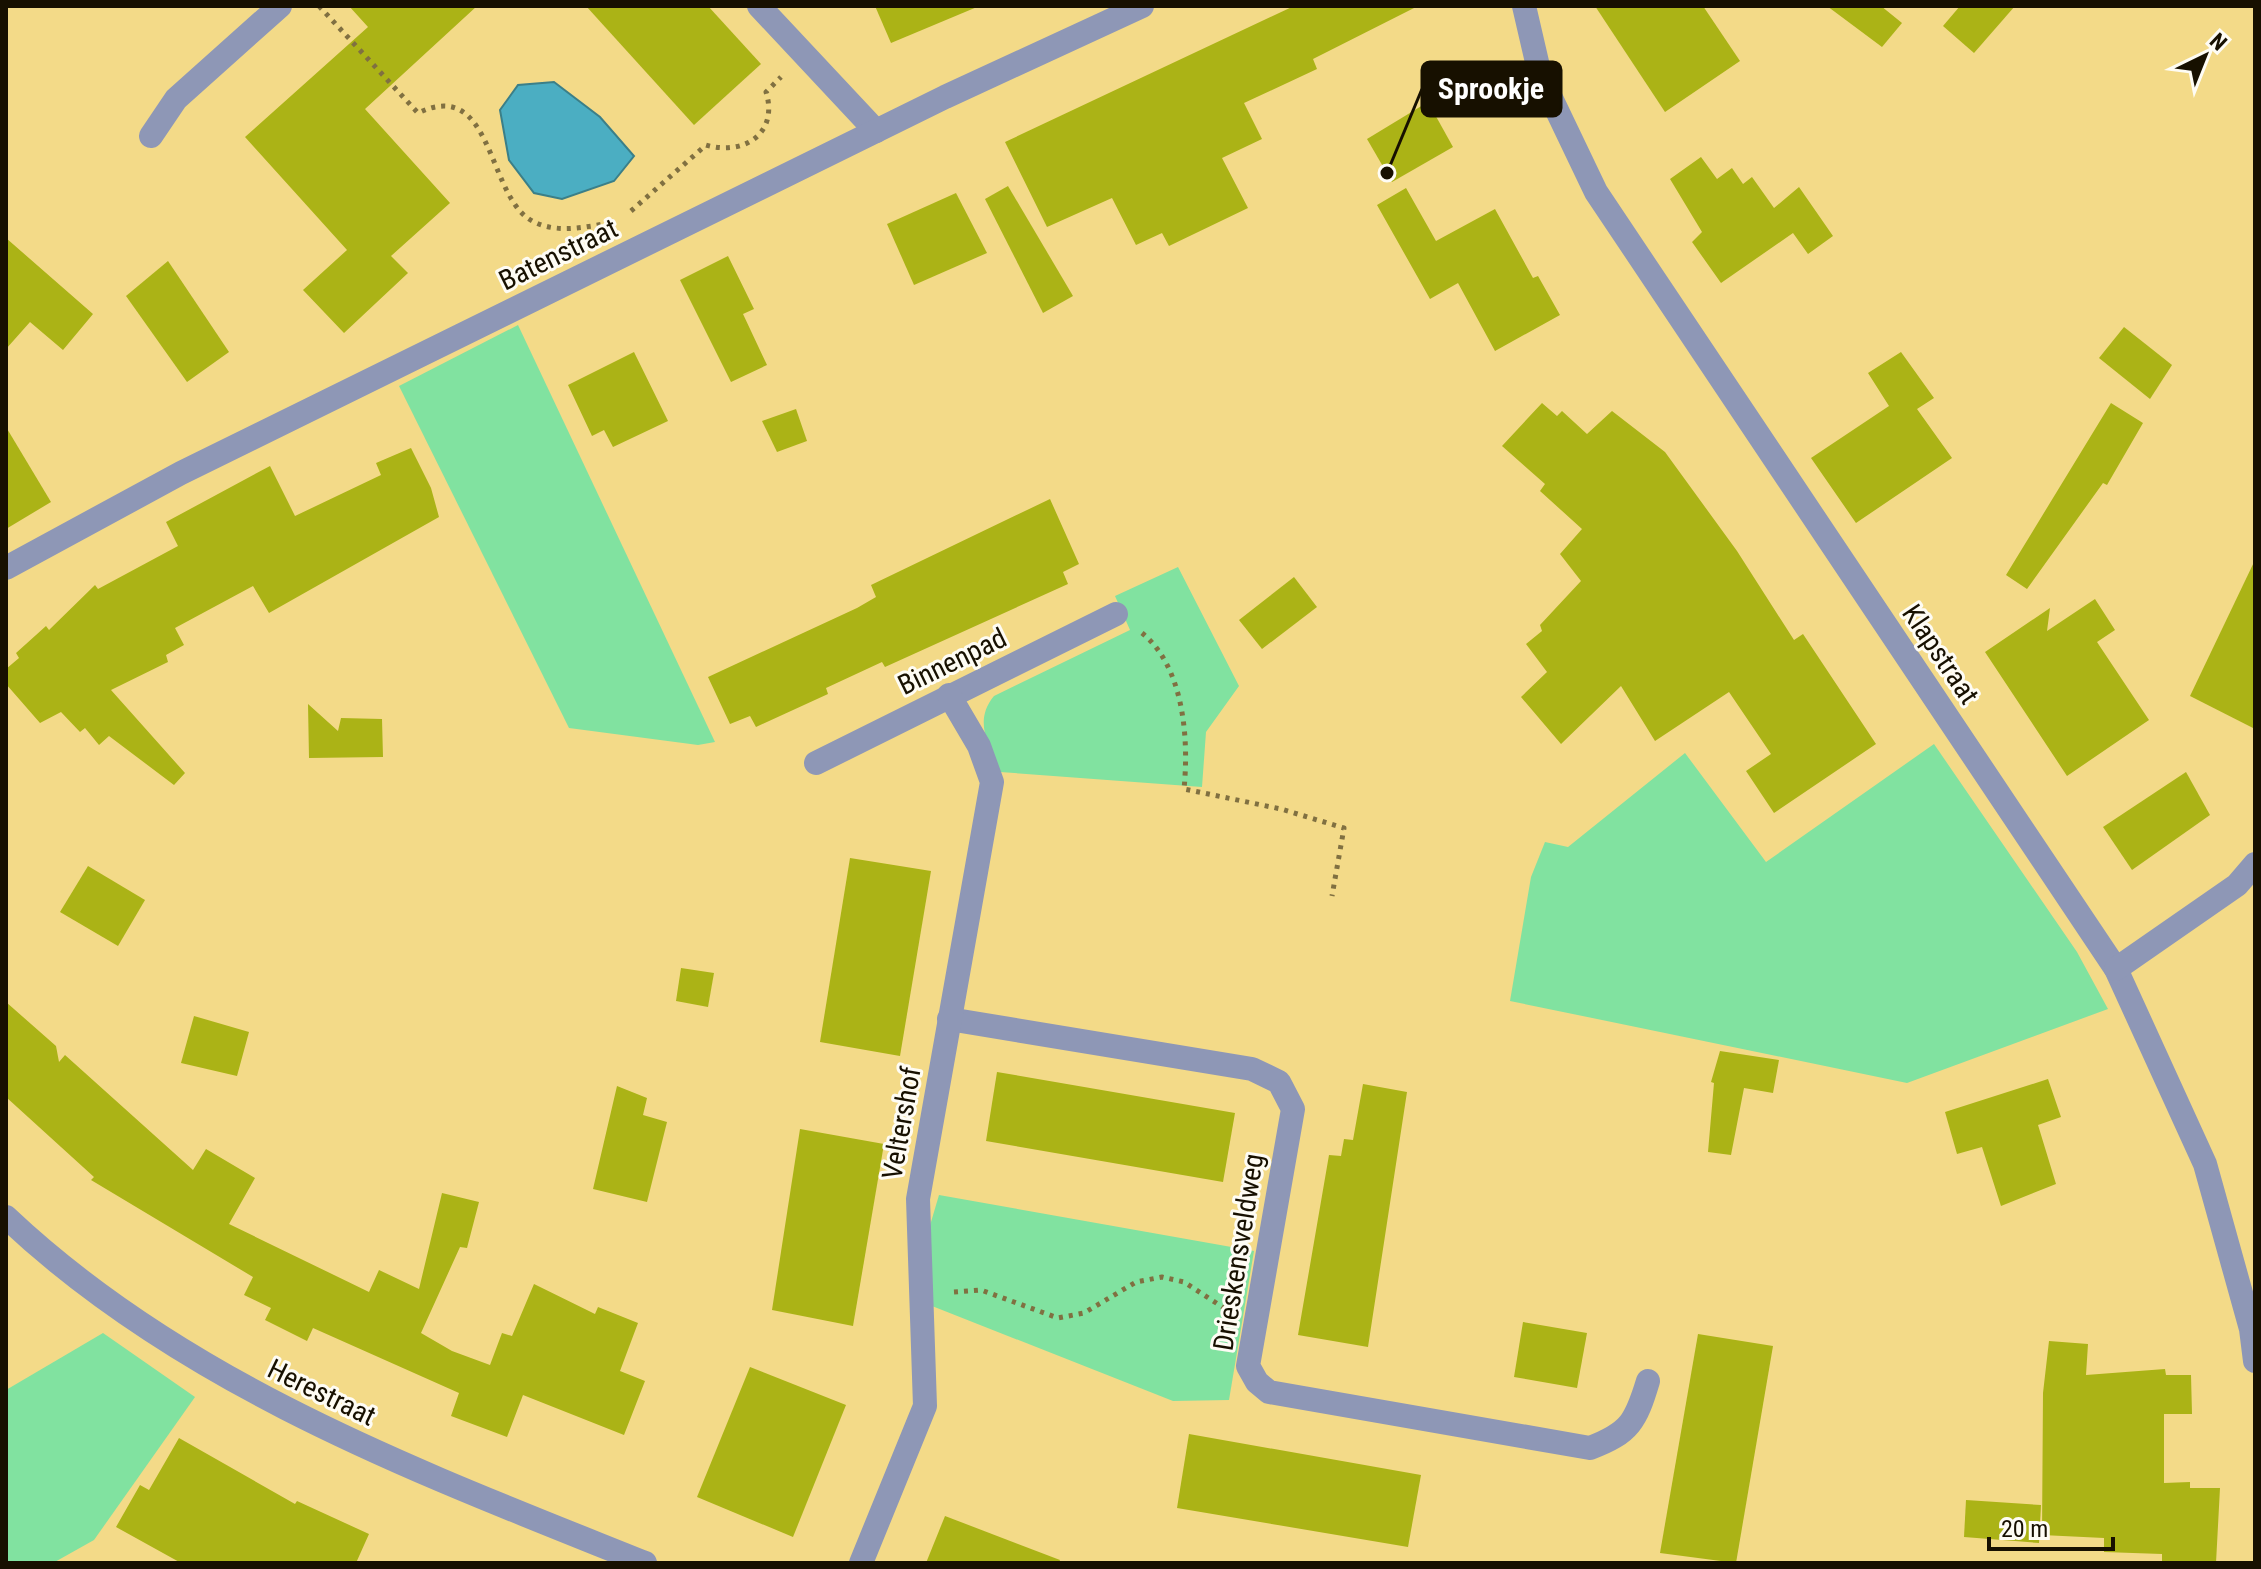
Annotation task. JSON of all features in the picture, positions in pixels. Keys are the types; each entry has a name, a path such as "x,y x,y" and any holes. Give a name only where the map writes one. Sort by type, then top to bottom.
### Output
{"street":[{"path":"151,136 176,99 280,6"},
{"path":"759,6 876,131"},
{"name":"Batenstraat","path":"6,568 156,485 876,131 1142,6"},
{"name":"Klapstraat","path":"1524,6 1540,75 1596,192 2116,969 2205,1164 2251,1329 2255,1361"},
{"name":"Binnenpad","path":"816,763 1116,614"},
{"name":"Veltershof","path":"861,1563 925,1406 918,1199 992,782 979,746 949,695"},
{"path":"2116,969 2237,885 2255,864"},
{"name":"Drieskensveldweg","path":"949,1019 1252,1069 1279,1082 1293,1109 1248,1366 1257,1382 1269,1392 1590,1448 1615,1439 1637,1418 1648,1381"},
{"name":"Herestraat","path":"6,1217 124,1314 247,1388 390,1459 614,1557 645,1563"}],"path":[{"path":"319,6 418,113 432,106 451,106 467,114 481,130 516,208 530,220 550,228 583,228 613,222"},
{"path":"623,216 706,145 724,150 756,138 767,123 770,105 766,92 804,54"},
{"path":"1116,614 1158,646 1164,661 1183,720 1188,752 1184,789 1281,809 1344,828 1332,896"},
{"path":"921,1293 981,1290 1058,1318 1084,1313 1136,1282 1162,1277 1184,1282 1221,1307 1257,1316"}],"green space":[{"path":"518,325 715,742 698,745 569,728 399,386"},
{"path":"1178,567 1239,686 1206,732 1202,787 1000,772 984,724 988,705 994,696 1130,630 1115,596"},
{"path":"1934,744 2077,952 2108,1009 1907,1083 1510,1001 1531,877 1545,842 1568,847 1685,753 1766,862"},
{"path":"939,1195 1254,1251 1229,1400 1173,1401 932,1306 926,1239"},
{"path":"103,1333 195,1397 94,1540 53,1563 6,1563 6,1390"}],"water":[{"path":"554,82 600,117 634,156 614,181 562,199 534,193 509,160 500,110 518,85"}],"building":[{"path":"349,6 477,6 365,109 450,203 391,256 408,273 344,333 303,290 347,250 245,137 368,27"},
{"path":"586,6 708,6 761,64 694,125"},
{"path":"875,6 977,6 977,7 891,43"},
{"path":"1294,6 1418,6 1313,59 1317,69 1244,103 1262,139 1222,158 1248,208 1169,246 1162,233 1136,245 1112,198 1047,227 1005,142"},
{"path":"1595,6 1703,6 1740,61 1665,112"},
{"path":"1827,6 1881,6 1902,23 1882,47"},
{"path":"1960,6 2015,6 1974,53 1943,26"},
{"path":"1428,102 1453,147 1392,182 1367,139"},
{"path":"1701,157 1717,179 1732,168 1743,184 1752,177 1774,208 1799,187 1833,236 1808,254 1793,233 1721,283 1692,242 1702,232 1670,179"},
{"path":"1008,186 1073,296 1043,313 985,199"},
{"path":"1406,188 1436,241 1495,209 1533,278 1538,276 1560,315 1495,351 1458,283 1430,299 1377,205"},
{"path":"956,193 987,253 914,285 887,224"},
{"path":"6,238 93,314 63,350 30,322 6,349"},
{"path":"728,256 754,309 743,314 767,365 731,382 680,280"},
{"path":"168,261 229,352 187,382 126,296"},
{"path":"2124,327 2172,365 2150,399 2099,358"},
{"path":"634,352 668,421 613,447 604,430 592,436 568,385"},
{"path":"1901,352 1934,398 1917,409 1952,458 1856,523 1811,458 1889,406 1868,373"},
{"path":"1542,403 1557,416 1562,411 1587,434 1612,411 1665,452 1737,551 1794,640 1803,634 1876,744 1774,813 1746,771 1771,754 1729,692 1655,741 1621,686 1561,744 1521,697 1547,672 1526,644 1542,631 1540,625 1581,581 1560,554 1582,529 1540,491 1545,484 1502,446"},
{"path":"2111,403 2143,423 2107,485 2103,483 2027,589 2006,575"},
{"path":"796,409 807,441 777,452 762,421"},
{"path":"6,427 51,502 6,529"},
{"path":"411,448 431,488 439,517 269,613 253,586 175,628 184,645 166,655 168,662 111,690 185,773 174,785 109,736 99,745 85,728 80,732 61,712 40,723 6,684 6,669 19,658 16,653 46,626 49,630 95,585 98,589 178,546 166,522 270,466 295,516 381,475 376,463"},
{"path":"1050,499 1079,564 1063,572 1068,584 885,667 882,662 826,688 828,694 756,727 750,716 730,724 708,677 857,608 876,597 871,585"},
{"path":"2255,560 2255,729 2190,696"},
{"path":"1294,577 1317,607 1262,649 1239,620"},
{"path":"2095,599 2115,630 2097,642 2149,720 2067,776 1985,652 2050,608 2047,631"},
{"path":"308,704 338,731 341,718 382,719 383,757 309,758"},
{"path":"2186,772 2210,815 2132,870 2103,827"},
{"path":"850,858 931,871 900,1056 820,1042"},
{"path":"88,866 145,900 118,946 60,912"},
{"path":"681,968 714,973 708,1007 676,1001"},
{"path":"6,1002 56,1046 59,1062 65,1055 193,1170 206,1149 255,1178 229,1224 369,1292 379,1270 419,1289 442,1193 479,1202 467,1248 460,1247 421,1333 452,1351 490,1365 502,1333 512,1336 534,1284 595,1314 598,1307 638,1323 620,1371 645,1381 624,1435 523,1395 507,1437 451,1416 459,1393 313,1328 307,1341 265,1320 271,1308 244,1295 253,1277 91,1180 94,1177 6,1097"},
{"path":"194,1016 249,1032 237,1076 181,1063"},
{"path":"1720,1051 1779,1060 1773,1093 1744,1088 1731,1155 1708,1152 1714,1083 1711,1082"},
{"path":"997,1072 1235,1113 1223,1182 986,1141"},
{"path":"2048,1079 2061,1117 2038,1125 2056,1184 2001,1206 1982,1147 1957,1154 1945,1112"},
{"path":"1363,1084 1407,1092 1368,1347 1298,1335 1329,1155 1341,1156 1344,1139 1353,1140"},
{"path":"617,1086 647,1098 643,1115 667,1122 647,1202 593,1189"},
{"path":"800,1129 884,1144 853,1326 772,1310"},
{"path":"1523,1322 1587,1333 1577,1388 1514,1377"},
{"path":"1698,1334 1773,1346 1736,1563 1660,1553"},
{"path":"2049,1341 2088,1344 2086,1375 2165,1369 2166,1375 2191,1375 2192,1414 2164,1414 2164,1483 2190,1482 2190,1488 2220,1488 2216,1563 2162,1563 2162,1554 2104,1552 2104,1538 2042,1535 2043,1393"},
{"path":"750,1367 846,1405 793,1537 697,1497"},
{"path":"1189,1434 1421,1475 1408,1547 1177,1508"},
{"path":"179,1438 295,1504 297,1501 369,1534 356,1563 181,1563 116,1527 140,1485 149,1490"},
{"path":"1966,1500 2041,1505 2039,1543 1964,1537"},
{"path":"945,1516 1060,1560 1059,1563 926,1563"}],"place":[{"name":"Sprookje","path":"1387,173"}]}
